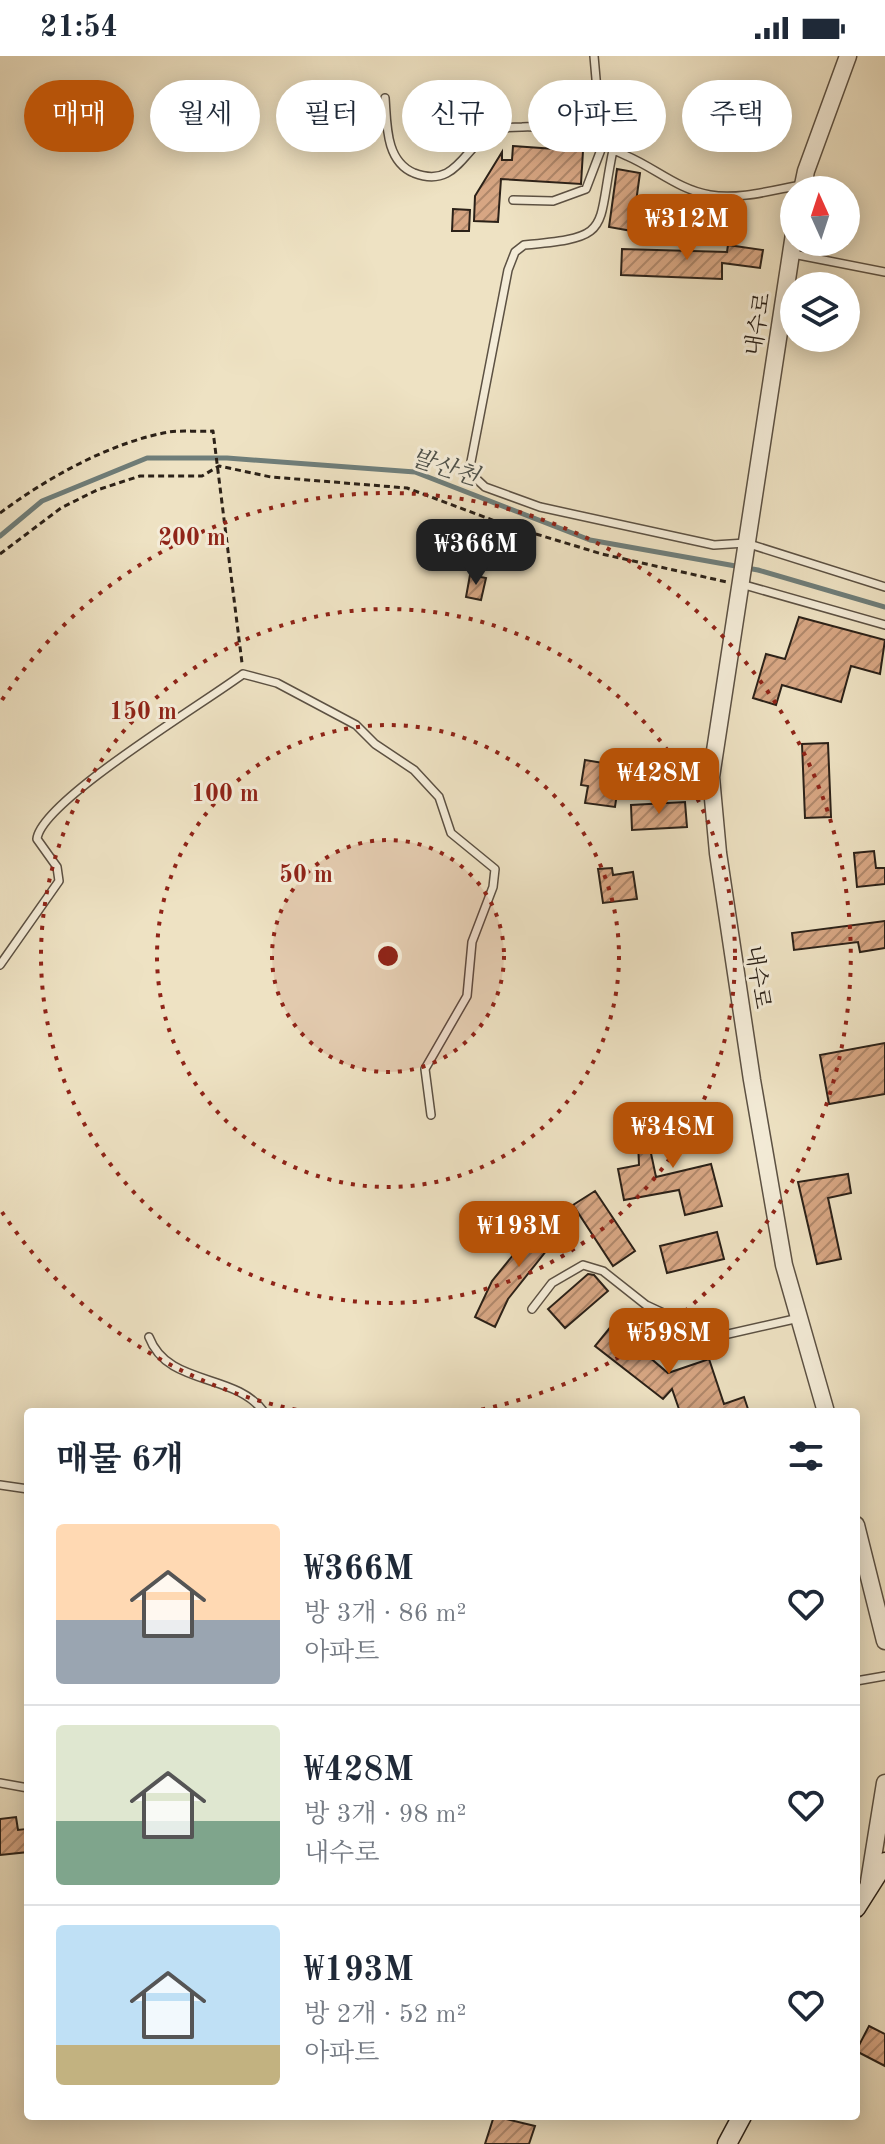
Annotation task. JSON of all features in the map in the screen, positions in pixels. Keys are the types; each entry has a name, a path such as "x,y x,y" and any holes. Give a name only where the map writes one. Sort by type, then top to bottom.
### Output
{"main road":[{"path":"860,1901 885,1862"},
{"path":"727,2144 740,2120"}],"street":[{"path":"807,176 848,56"},
{"name":"내수로","path":"791,256 711,777 718,853 784,1265 825,1408"},
{"path":"860,1541 885,1641"},
{"path":"867,1890 885,1783"}],"lane":[{"path":"594,56 596,80"},
{"path":"386,111 388,136 396,158 411,172 427,177 450,173 489,131 507,127 528,129"},
{"path":"513,200 553,201 586,189 600,152"},
{"path":"613,152 600,221 593,231 569,242 524,245 515,252 508,270 469,472 485,487 540,507 714,545 745,546 885,587"},
{"path":"617,152 665,177 710,195 780,190"},
{"path":"806,256 885,272"},
{"path":"740,581 885,625"},
{"path":"0,965 59,881 57,867 37,839 43,822 117,761 243,674 277,683 356,725 375,744 414,770 439,797 451,833 495,869 493,887 472,942 467,996 425,1069 431,1115"},
{"path":"532,1309 552,1283 583,1265 603,1271 646,1305 715,1337"},
{"path":"658,1350 799,1318"},
{"path":"149,1337 155,1353 173,1367 242,1393 259,1408"},
{"path":"0,1485 24,1488"},
{"path":"860,1680 885,1676"},
{"path":"0,1783 24,1787"}],"path":[{"path":"0,513 67,470 132,444 169,432 213,431 217,442 243,674"},
{"path":"0,554 61,508 97,490 140,476 202,476 219,464 271,477 407,488 503,524 602,554 706,579 740,581"}],"building":[{"path":"513,146 528,147 528,152 583,152 581,184 501,179 498,222 474,221 475,196 502,152 502,160 512,160"},
{"path":"617,169 640,173 632,231 609,227"},
{"path":"453,209 470,210 469,231 452,231"},
{"path":"728,245 763,250 760,268 722,263 722,279 621,275 622,249 727,252"},
{"path":"470,575 486,578 481,600 466,597"},
{"path":"799,617 885,640 880,674 851,666 841,702 782,685 776,705 753,698 766,654 785,659"},
{"path":"828,743 831,817 805,818 802,744"},
{"path":"585,760 621,766 615,807 585,803 588,786 581,785"},
{"path":"685,802 687,827 632,830 631,805"},
{"path":"874,851 876,868 885,868 885,884 857,887 854,853"},
{"path":"612,868 613,875 633,872 637,899 603,903 598,869"},
{"path":"885,921 885,948 860,952 858,942 794,950 792,933"},
{"path":"885,1043 885,1094 829,1104 820,1055"},
{"path":"644,1117 647,1131 728,1128 728,1140 649,1144 656,1177 711,1164 722,1206 685,1215 679,1190 624,1200 618,1169 639,1165 637,1118"},
{"path":"848,1174 851,1193 828,1198 841,1259 817,1264 798,1182"},
{"path":"595,1191 635,1251 613,1266 573,1205"},
{"path":"548,1212 566,1226 508,1299 495,1327 475,1317 492,1281"},
{"path":"717,1232 724,1259 667,1273 660,1246"},
{"path":"588,1274 594,1275 608,1291 565,1328 548,1309"},
{"path":"613,1324 650,1353 648,1356 668,1373 709,1359 724,1404 744,1397 748,1408 679,1408 672,1389 663,1399 595,1346"},
{"path":"16,1817 18,1830 24,1829 24,1852 0,1855 0,1819"},
{"path":"869,2026 885,2034 885,2066 860,2053 860,2043"},
{"path":"493,2120 510,2120 535,2126 529,2144 485,2144"}],"waterway":[{"name":"발산천","path":"0,536 42,501 147,458 227,458 415,472 590,540 758,570 885,607"}]}
